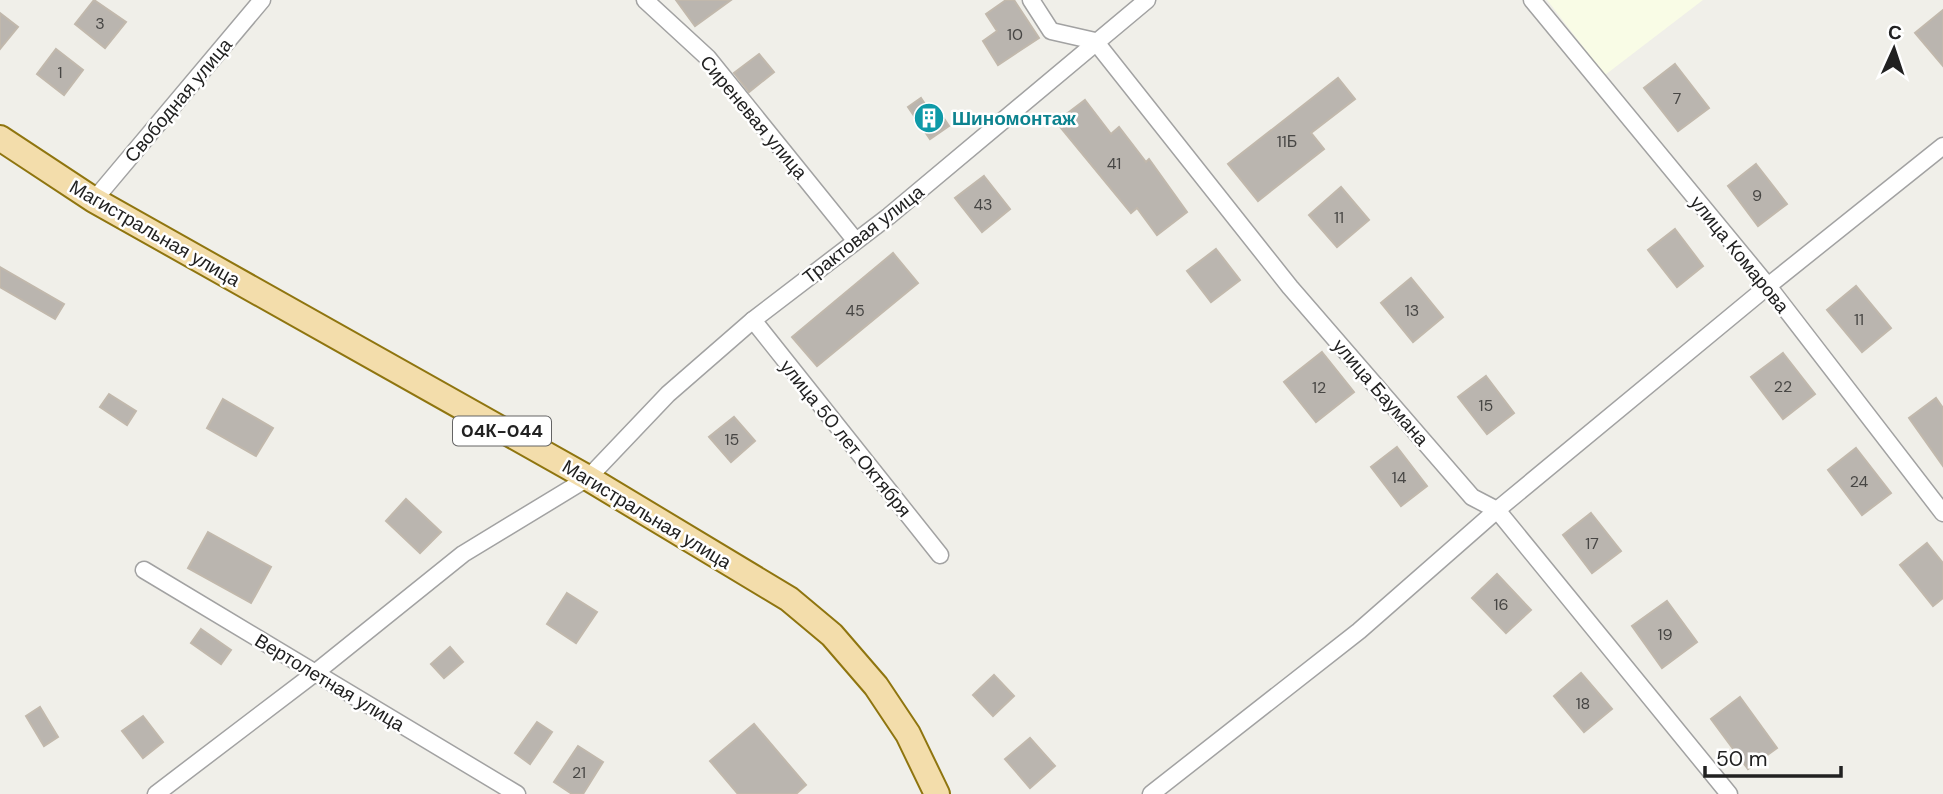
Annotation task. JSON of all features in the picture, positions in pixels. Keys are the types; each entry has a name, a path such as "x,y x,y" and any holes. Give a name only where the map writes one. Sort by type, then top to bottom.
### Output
{"main road":[{"name":"Магистральная улица","path":"0,138 94,200 588,478 789,598 832,635 876,686 908,734 937,794"}],"street":[{"name":"Свободная улица","path":"94,200 262,0"},
{"name":"Сиреневая улица","path":"645,0 708,58 855,240"},
{"path":"1031,0 1051,31 1096,41"},
{"name":"Трактовая улица","path":"156,794 315,673 463,555 588,478 668,394 753,320 889,216 1147,0"},
{"name":"улица Комарова","path":"1532,0 1768,286 1943,513"},
{"name":"улица Баумана","path":"1096,41 1290,287 1472,498 1497,510 1729,794"},
{"path":"1150,794 1359,631 1497,510 1768,286 1943,146"},
{"name":"улица 50 лет Октября","path":"753,320 940,555"},
{"name":"Вертолетная улица","path":"144,570 517,794"}],"shaded area":[{"path":"1547,0 1703,0 1605,75"}],"building":[{"path":"94,0 126,22 105,48 75,24"},
{"path":"676,0 731,0 695,26"},
{"path":"1006,0 1014,0 1039,38 998,65 983,41 997,31 986,14"},
{"path":"1943,10 1943,66 1915,33"},
{"path":"0,13 18,27 0,49"},
{"path":"56,49 83,70 64,95 37,74"},
{"path":"759,54 774,72 749,92 734,73"},
{"path":"1675,64 1709,108 1678,131 1644,88"},
{"path":"1338,78 1355,99 1311,133 1324,149 1258,201 1228,164"},
{"name":"Шиномонтаж","path":"921,98 929,110 935,105 949,126 930,139 908,107"},
{"path":"1085,100 1111,134 1119,127 1146,162 1149,159 1187,212 1157,235 1137,208 1131,213 1056,122"},
{"path":"1756,164 1787,204 1758,226 1728,186"},
{"path":"984,176 1010,209 982,232 955,198"},
{"path":"1341,187 1369,220 1337,247 1309,215"},
{"path":"1675,229 1703,266 1677,287 1648,250"},
{"path":"1216,249 1240,280 1211,302 1187,271"},
{"path":"893,253 918,283 817,366 792,337"},
{"path":"0,267 64,304 55,319 0,287"},
{"path":"1411,278 1443,317 1413,342 1381,303"},
{"path":"1856,286 1891,328 1862,352 1827,310"},
{"path":"1322,352 1354,392 1316,422 1284,382"},
{"path":"1783,353 1815,394 1783,419 1751,377"},
{"path":"1486,376 1514,413 1487,434 1458,397"},
{"path":"109,394 136,411 127,425 100,407"},
{"path":"1936,398 1943,408 1943,466 1909,418"},
{"path":"223,399 273,428 256,456 207,428"},
{"path":"734,417 755,441 731,462 709,437"},
{"path":"1397,447 1427,486 1401,506 1371,467"},
{"path":"1856,448 1891,493 1862,515 1828,470"},
{"path":"406,499 441,532 420,553 386,521"},
{"path":"1591,513 1621,551 1592,573 1563,535"},
{"path":"208,532 271,567 251,603 188,568"},
{"path":"1927,543 1943,563 1943,598 1933,606 1900,565"},
{"path":"1497,574 1531,610 1506,633 1472,598"},
{"path":"567,593 597,612 576,643 547,624"},
{"path":"1667,601 1697,642 1662,668 1632,626"},
{"path":"201,629 231,650 221,664 191,643"},
{"path":"450,647 463,662 444,678 431,664"},
{"path":"1581,673 1612,709 1584,732 1554,696"},
{"path":"994,675 1014,696 993,716 973,695"},
{"path":"1740,697 1777,748 1748,769 1711,719"},
{"path":"40,707 58,737 44,746 26,716"},
{"path":"143,716 163,742 143,758 122,731"},
{"path":"537,722 552,732 530,764 515,753"},
{"path":"754,724 806,785 796,794 738,794 710,761"},
{"path":"1030,738 1055,766 1030,788 1005,759"},
{"path":"578,746 603,762 583,794 572,794 554,782"}],"place":[{"name":"Шиномонтаж","path":"929,118"}]}
